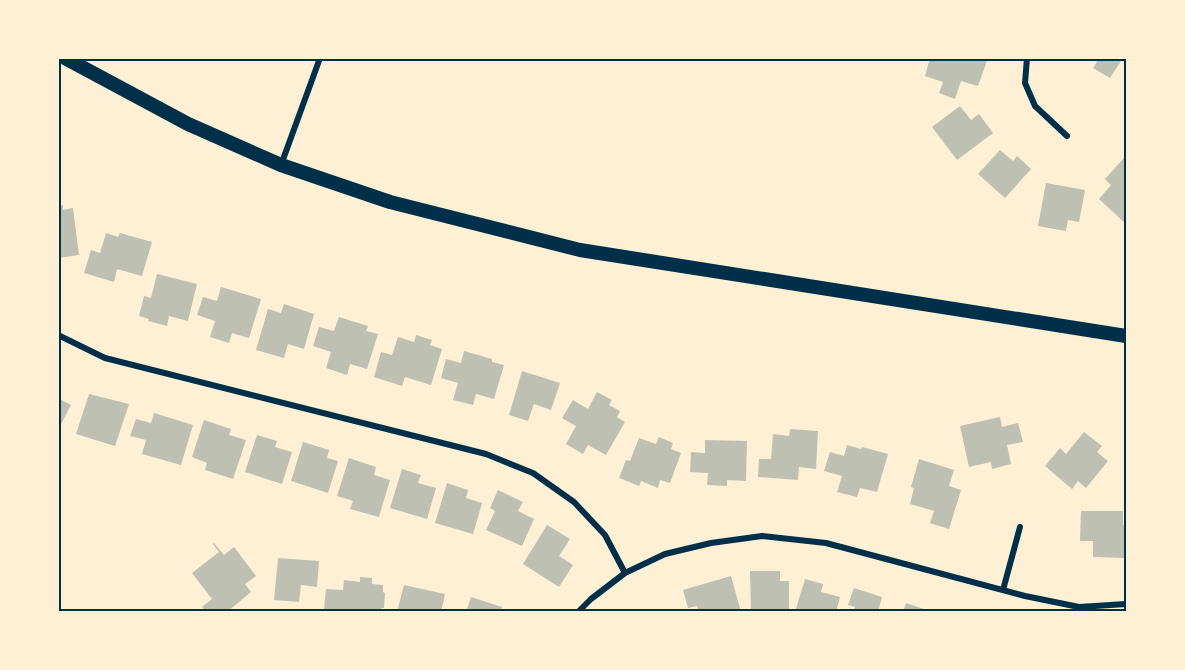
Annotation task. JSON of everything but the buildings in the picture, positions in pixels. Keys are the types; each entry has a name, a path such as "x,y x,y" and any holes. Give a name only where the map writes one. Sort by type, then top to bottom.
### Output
{"main road":[{"path":"65,58 189,124 281,165 390,202 580,250 1126,336"}],"street":[{"path":"281,165 320,58"},
{"path":"1027,58 1025,83 1035,106 1066,136"},
{"path":"58,335 105,358 486,454 533,473 574,502 605,535 625,573"},
{"path":"1003,590 1020,527"},
{"path":"578,612 625,573 665,554 711,543 762,536 826,543 1003,590 1079,607 1126,604"}]}
